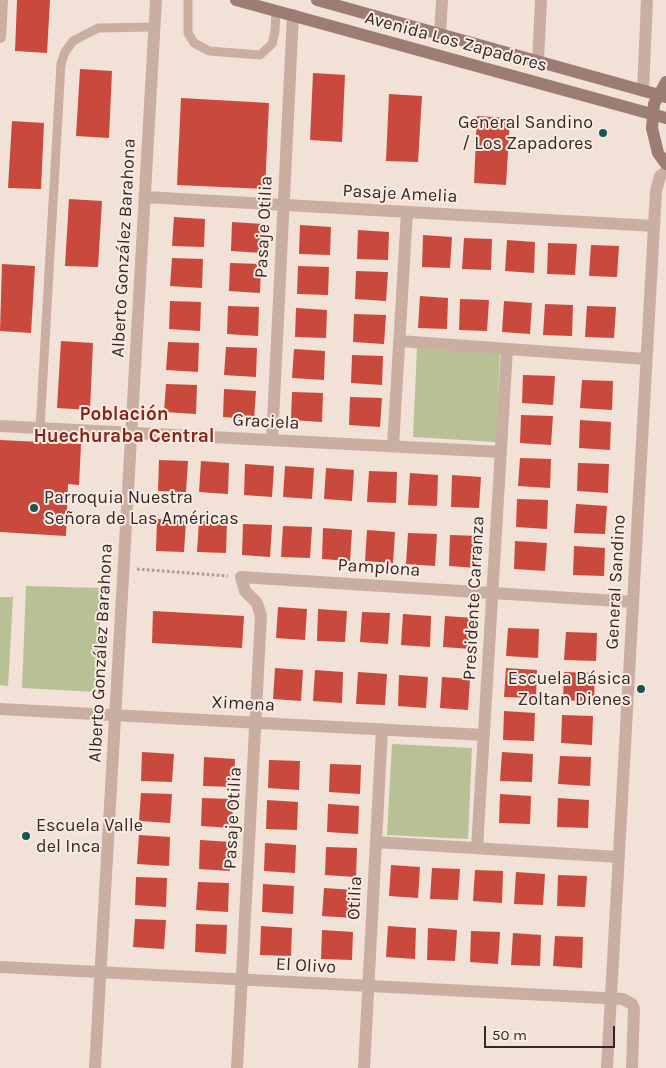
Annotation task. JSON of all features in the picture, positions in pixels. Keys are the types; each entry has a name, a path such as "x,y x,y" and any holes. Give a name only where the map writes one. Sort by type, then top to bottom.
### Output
{"main road":[{"name":"Avenida Los Zapadores","path":"236,0 666,118"},
{"name":"Avenida Los Zapadores","path":"317,0 341,3 440,34 662,96"},
{"path":"666,82 662,96 652,114 654,140 658,152 666,164"}],"street":[{"path":"0,37 2,0"},
{"name":"Alberto González Barahona","path":"95,1068 156,0"},
{"path":"440,34 442,0"},
{"path":"538,61 541,0"},
{"path":"643,91 647,0"},
{"name":"Pasaje Otilia","path":"272,440 292,15"},
{"name":"General Sandino","path":"607,1068 654,226 657,183 660,176 666,172"},
{"name":"Pasaje Amelia","path":"144,197 654,226"},
{"path":"393,446 407,212"},
{"path":"399,341 646,359"},
{"name":"Presidente Carranza","path":"477,848 507,349"},
{"name":"Graciela","path":"0,426 501,452"},
{"name":"Pasaje Otilia","path":"237,1068 262,616 257,603 242,586 241,577"},
{"name":"Pamplona","path":"241,577 633,602"},
{"name":"Ximena","path":"0,709 484,735"},
{"name":"Otilia","path":"364,1068 382,729"},
{"path":"376,842 618,857"},
{"name":"El Olivo","path":"0,967 611,998"},
{"path":"611,998 628,1001 634,1009 632,1068"}],"lane":[{"path":"188,0 188,33 194,43 209,51 260,55 272,44 276,11"},
{"path":"40,428 61,64 64,52 73,41 98,28 154,27"}],"path":[{"path":"124,568 241,577"}],"green space":[{"path":"417,348 500,352 496,442 413,437"},
{"path":"26,586 101,588 97,692 22,688"},
{"path":"0,597 13,597 8,686 0,685"},
{"path":"392,744 472,748 468,839 387,835"}],"building":[{"path":"17,0 50,0 47,53 15,51"},
{"path":"80,69 112,71 109,138 76,136"},
{"path":"313,73 345,75 342,142 310,140"},
{"path":"389,94 422,96 418,162 386,161"},
{"path":"181,98 269,103 265,189 177,185"},
{"path":"477,116 510,118 506,185 474,183"},
{"path":"12,121 44,123 41,189 8,188"},
{"path":"69,199 102,201 98,267 65,266"},
{"path":"174,217 205,219 204,247 172,246"},
{"path":"232,222 263,224 262,253 231,251"},
{"path":"300,225 331,227 330,255 299,254"},
{"path":"358,230 389,232 388,260 357,259"},
{"path":"423,235 452,237 450,268 422,267"},
{"path":"464,238 492,239 491,270 462,269"},
{"path":"507,240 535,242 534,273 505,271"},
{"path":"548,243 577,244 575,275 547,274"},
{"path":"591,245 619,246 617,277 589,276"},
{"path":"172,258 203,259 202,288 170,286"},
{"path":"230,263 261,264 260,293 229,291"},
{"path":"2,264 35,266 31,333 0,331"},
{"path":"298,266 329,267 328,295 297,294"},
{"path":"356,271 388,272 386,301 355,299"},
{"path":"420,296 448,298 447,329 418,328"},
{"path":"460,299 489,300 487,331 459,330"},
{"path":"170,301 201,302 200,331 169,329"},
{"path":"504,301 532,303 530,334 502,332"},
{"path":"545,304 573,305 572,336 543,335"},
{"path":"228,306 259,307 258,336 227,334"},
{"path":"587,306 616,307 614,338 585,337"},
{"path":"296,308 327,310 326,338 295,337"},
{"path":"354,314 386,315 384,344 353,342"},
{"path":"61,341 93,343 90,410 57,408"},
{"path":"168,342 199,343 198,372 166,370"},
{"path":"226,347 257,348 256,377 224,375"},
{"path":"294,349 325,351 324,380 292,378"},
{"path":"352,355 383,356 382,385 351,383"},
{"path":"523,375 555,376 553,405 522,403"},
{"path":"582,380 613,381 612,410 580,408"},
{"path":"166,384 197,385 196,414 164,412"},
{"path":"224,389 256,391 254,419 223,417"},
{"path":"292,392 323,393 322,422 291,420"},
{"path":"350,397 382,398 380,427 349,425"},
{"path":"521,415 553,416 551,445 520,443"},
{"path":"580,420 611,422 610,450 579,448"},
{"name":"Parroquia Nuestra Señora de Las Américas","path":"0,440 81,444 79,485 68,484 66,536 0,532"},
{"path":"520,458 551,459 550,488 518,486"},
{"path":"159,460 188,461 186,492 158,491"},
{"path":"201,461 229,463 228,494 199,492"},
{"path":"578,463 609,464 608,493 577,491"},
{"path":"245,464 274,466 272,497 244,495"},
{"path":"285,466 314,468 312,499 283,497"},
{"path":"326,468 354,470 352,501 324,499"},
{"path":"369,471 397,472 396,503 367,502"},
{"path":"410,473 438,475 437,506 408,505"},
{"path":"452,475 481,477 479,508 451,507"},
{"path":"517,499 548,500 547,529 516,527"},
{"path":"576,504 607,506 605,534 574,533"},
{"path":"157,519 186,521 184,552 156,551"},
{"path":"199,521 227,522 226,553 197,552"},
{"path":"243,524 272,525 270,557 242,555"},
{"path":"283,526 312,527 310,558 281,557"},
{"path":"323,528 352,530 350,561 322,559"},
{"path":"367,530 395,532 393,563 365,561"},
{"path":"408,533 437,534 435,566 406,564"},
{"path":"450,535 479,536 477,568 449,566"},
{"path":"515,541 547,543 545,571 514,569"},
{"path":"574,546 605,548 604,576 573,575"},
{"path":"278,607 307,609 305,640 276,638"},
{"path":"318,609 347,611 345,642 317,641"},
{"path":"153,611 244,616 242,648 152,643"},
{"path":"362,612 390,613 388,644 360,642"},
{"path":"403,614 431,616 430,647 401,645"},
{"path":"445,616 474,618 472,649 443,647"},
{"path":"508,628 539,629 538,658 506,656"},
{"path":"566,632 597,633 596,661 564,660"},
{"path":"275,668 303,670 301,701 273,699"},
{"path":"506,668 537,670 536,698 504,697"},
{"path":"315,670 343,672 342,703 313,701"},
{"path":"358,672 387,674 385,705 356,704"},
{"path":"564,672 595,673 594,702 563,700"},
{"path":"399,675 428,677 426,708 398,706"},
{"path":"442,677 470,679 468,710 440,708"},
{"path":"504,711 535,713 534,741 503,740"},
{"path":"562,715 593,716 592,745 561,743"},
{"path":"142,752 174,754 172,782 141,781"},
{"path":"502,752 533,754 532,782 500,781"},
{"path":"560,756 591,757 590,786 558,784"},
{"path":"204,757 235,759 234,787 203,786"},
{"path":"269,760 300,761 299,790 268,788"},
{"path":"330,764 361,765 360,794 329,792"},
{"path":"141,793 172,794 170,823 139,821"},
{"path":"500,794 531,796 530,824 499,823"},
{"path":"202,798 233,799 232,828 201,826"},
{"path":"558,798 589,800 588,828 557,827"},
{"path":"267,800 298,802 297,830 266,829"},
{"path":"328,804 359,806 358,834 327,832"},
{"path":"139,835 170,837 169,866 137,864"},
{"path":"200,840 231,842 230,871 199,869"},
{"path":"265,843 296,845 295,873 264,871"},
{"path":"326,847 357,848 356,877 325,875"},
{"path":"391,865 420,867 418,898 389,896"},
{"path":"432,868 460,869 458,900 430,899"},
{"path":"475,870 503,871 502,903 473,901"},
{"path":"516,872 545,874 543,905 514,904"},
{"path":"558,875 587,876 585,907 557,906"},
{"path":"136,877 167,878 166,907 135,905"},
{"path":"198,882 229,883 228,912 196,910"},
{"path":"263,884 294,886 293,914 262,912"},
{"path":"324,888 355,890 354,918 322,916"},
{"path":"135,919 166,920 164,949 133,947"},
{"path":"196,924 227,925 226,954 195,952"},
{"path":"261,926 292,928 291,956 260,955"},
{"path":"388,926 416,928 415,959 386,957"},
{"path":"428,928 457,930 455,961 427,960"},
{"path":"322,930 353,932 352,960 321,959"},
{"path":"471,931 500,932 498,964 470,962"},
{"path":"513,933 541,935 540,966 511,965"},
{"path":"555,936 583,937 582,968 553,966"}],"place":[{"name":"General Sandino / Los Zapadores","path":"603,133"},
{"name":"Parroquia Nuestra Señora de Las Américas","path":"34,508"},
{"name":"Escuela Básica Zoltan Dienes","path":"641,689"},
{"name":"Escuela Valle del Inca","path":"26,836"}],"district":[{"name":"Población Huechuraba Central","path":"124,426"}]}
